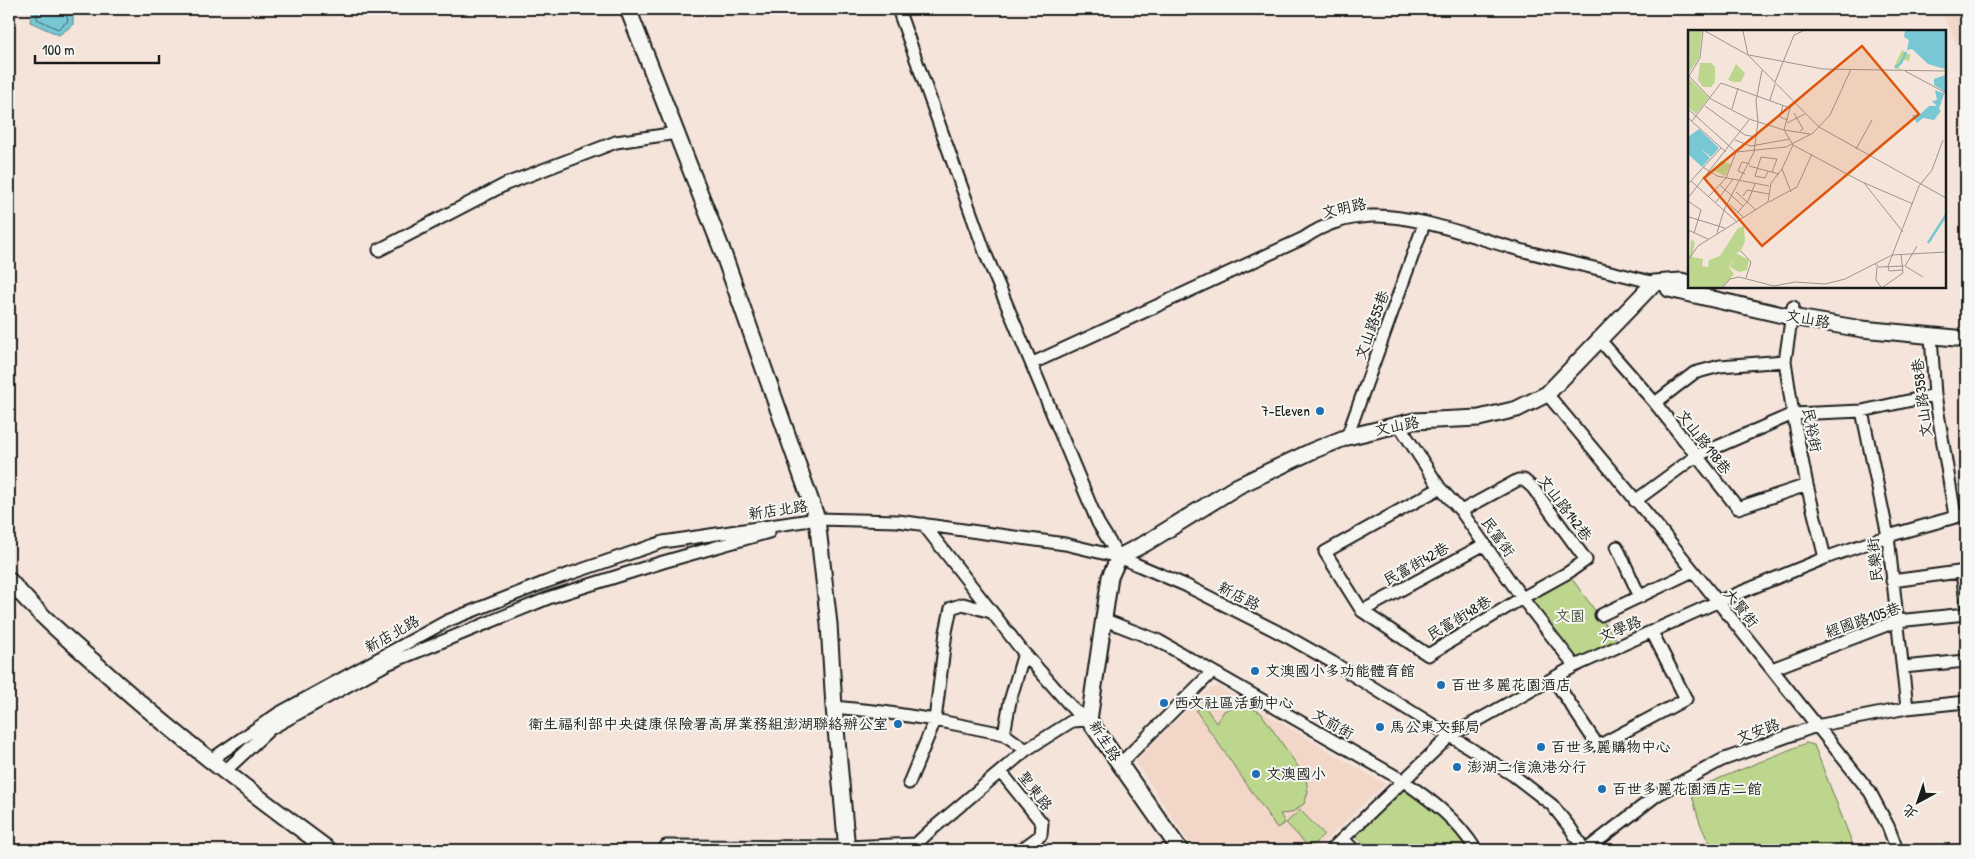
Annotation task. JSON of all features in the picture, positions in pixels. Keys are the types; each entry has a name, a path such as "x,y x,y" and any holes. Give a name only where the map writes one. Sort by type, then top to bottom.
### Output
{"main road":[{"path":"628,9 729,269 817,519 830,624 834,707 847,848"},
{"path":"1654,284 1688,283"},
{"name":"文山路","path":"1119,557 1146,543 1238,486 1312,451 1348,437 1399,425 1432,420 1479,418 1517,410 1547,394 1654,284 1677,291 1792,312 1966,330"},
{"name":"文山路","path":"1709,288 1792,312 1862,329 1966,339"},
{"name":"新生路","path":"1119,557 1110,577 1089,720 1180,850"},
{"path":"9,580 86,656 142,706 224,772 329,850"}],"street":[{"path":"898,9 980,238 1098,523 1119,557"},
{"path":"379,250 506,184 616,142 676,133"},
{"name":"文明路","path":"1032,363 1304,238 1318,228 1347,219 1373,216 1399,218 1654,284"},
{"name":"文山路55巷","path":"1348,437 1424,224"},
{"name":"民裕街","path":"1792,312 1785,361 1807,485 1825,558"},
{"name":"文山路358巷","path":"1931,336 1935,395 1961,515"},
{"name":"文山路198巷","path":"1599,339 1655,403 1738,508 1807,485"},
{"path":"1655,403 1694,373 1720,366 1785,361"},
{"name":"大賢街","path":"1547,394 1870,792 1888,826 1897,850"},
{"path":"1635,501 1696,456 1793,414 1862,411 1935,395"},
{"name":"民樂街","path":"1862,411 1888,536 1908,708"},
{"name":"民富街","path":"1399,425 1440,488 1461,511 1522,598 1575,666"},
{"name":"文山路142巷","path":"1461,511 1518,480 1524,480 1586,560 1569,572 1522,598"},
{"path":"1362,611 1324,552 1440,488"},
{"name":"文學路","path":"1331,850 1450,736 1575,666 1717,602 1825,558 1888,536 1961,515"},
{"name":"新店路","path":"817,519 898,521 1065,544 1119,557 1184,585 1286,636 1332,662 1514,775 1552,805 1585,850"},
{"name":"新店北路","path":"210,761 279,713 456,618 546,582 662,542 817,519"},
{"name":"新店北路","path":"224,772 270,729 387,664 551,597 663,562 817,519"},
{"path":"922,524 1024,653 1075,710 1089,720"},
{"name":"民富街42巷","path":"1362,611 1485,544"},
{"path":"1617,547 1640,597"},
{"path":"1601,615 1693,572"},
{"path":"1892,581 1964,572 1966,603"},
{"name":"民富街48巷","path":"1362,611 1428,655 1522,598"},
{"path":"909,783 935,720 946,632 951,608 963,604 990,612"},
{"name":"經國路105巷","path":"1772,669 1897,621 1966,614"},
{"name":"文前街","path":"1105,620 1159,641 1402,780 1438,805 1469,839 1476,850"},
{"path":"1553,678 1598,746 1686,699 1652,632"},
{"path":"1004,734 1010,701 1024,653"},
{"path":"1903,667 1966,661"},
{"path":"1120,764 1212,672"},
{"name":"文安路","path":"1585,850 1657,795 1722,760 1816,726 1908,708 1966,702"},
{"path":"834,707 935,720 1004,734 1026,750"},
{"path":"666,846 918,847 930,830 1026,750 1072,721 1089,720"},
{"name":"聖東路","path":"1001,772 1042,823 1040,835 1021,850"},
{"path":"1343,839 1354,850"}],"shaded area":[{"path":"1940,9 1966,9 1966,63"},
{"name":"文澳國小","path":"1218,686 1385,784 1315,850 1194,850 1137,764 1137,758 1210,689"}],"green space":[{"name":"文園","path":"1569,575 1619,643 1575,663 1526,598"},
{"path":"1240,704 1247,705 1261,713 1306,778 1308,792 1304,804 1291,813 1280,814 1285,823 1277,828 1196,711 1204,705 1216,723 1224,711"},
{"path":"1806,743 1814,745 1855,850 1715,850 1697,814 1691,790"},
{"path":"1402,783 1437,807 1473,850 1442,850 1436,842 1424,850 1370,850 1354,835"},
{"path":"1300,810 1324,834 1310,848 1286,823"}],"water":[{"path":"33,9 69,9 73,14 73,25 59,35 30,22"}],"place":[{"name":"7-Eleven","path":"1320,411"},
{"name":"文澳國小多功能體育館","path":"1255,671"},
{"name":"百世多麗花園酒店","path":"1441,685"},
{"name":"西文社區活動中心","path":"1164,703"},
{"name":"衛生福利部中央健康保險署高屏業務組澎湖聯絡辦公室","path":"898,724"},
{"name":"馬公東文郵局","path":"1380,727"},
{"name":"百世多麗購物中心","path":"1541,747"},
{"name":"澎湖二信漁港分行","path":"1457,767"},
{"name":"文澳國小","path":"1256,774"},
{"name":"百世多麗花園酒店二館","path":"1602,789"}]}
